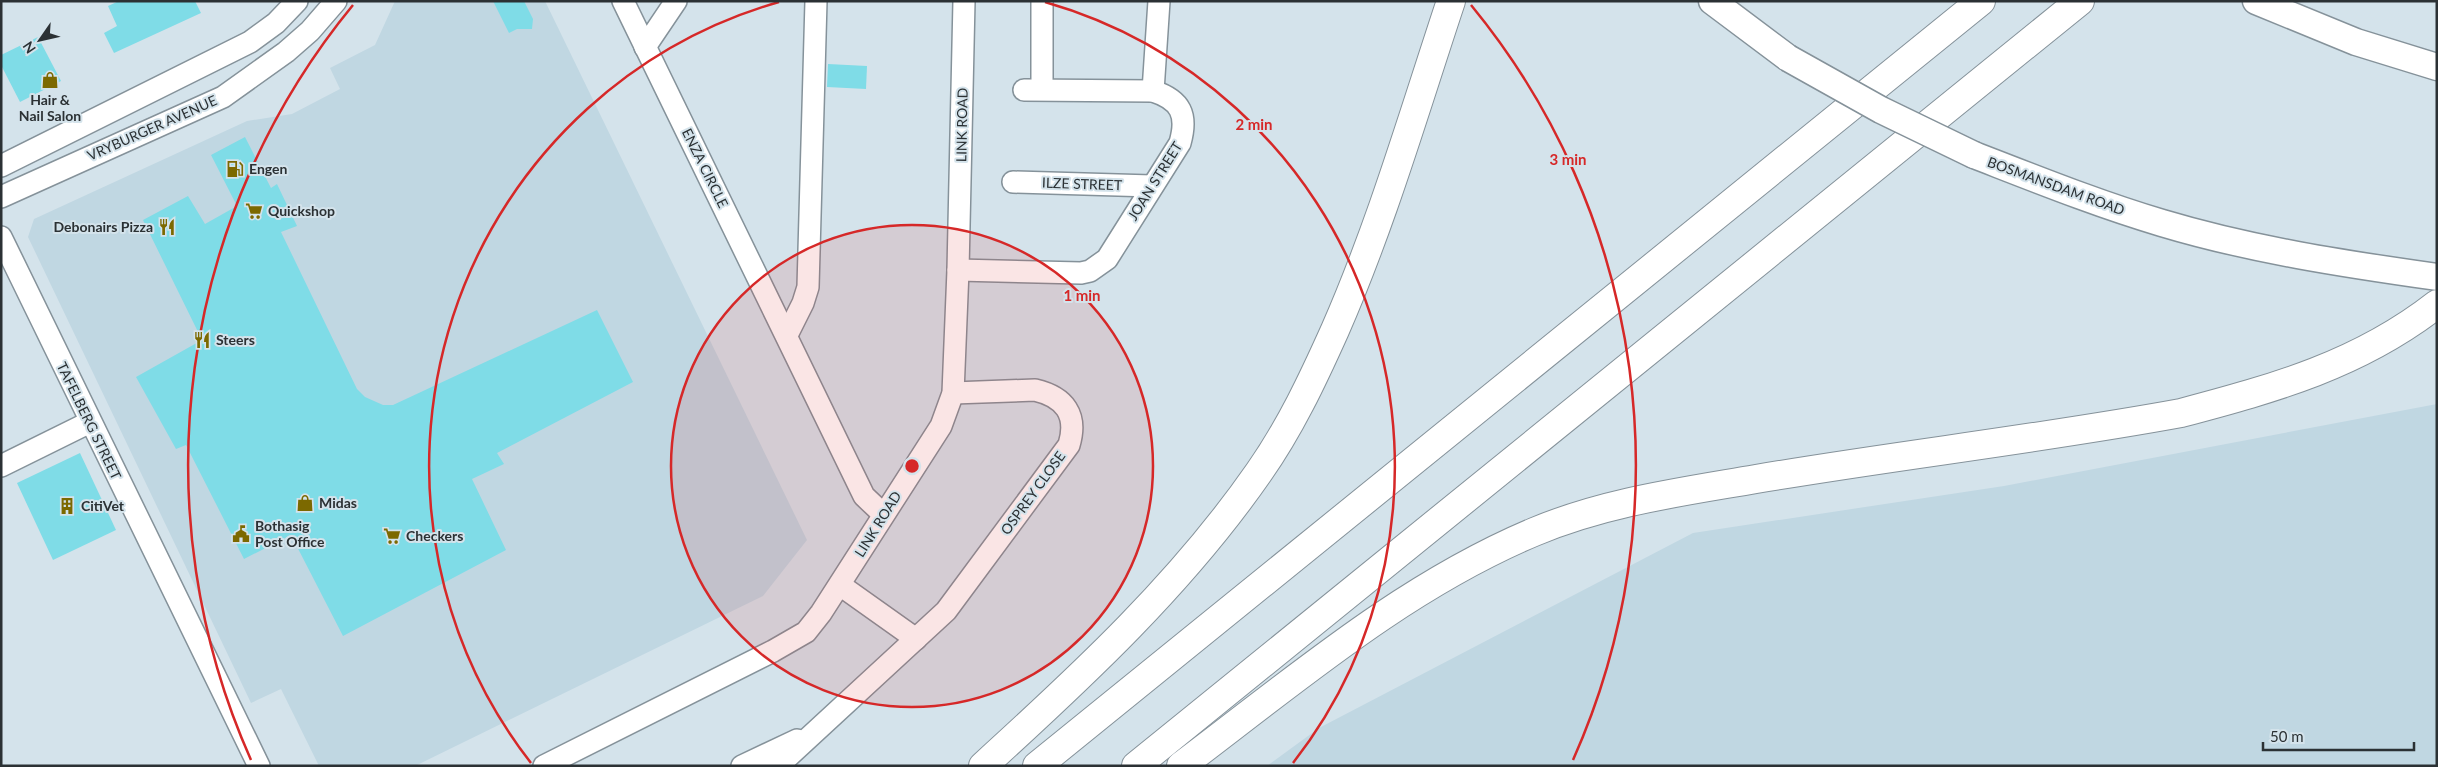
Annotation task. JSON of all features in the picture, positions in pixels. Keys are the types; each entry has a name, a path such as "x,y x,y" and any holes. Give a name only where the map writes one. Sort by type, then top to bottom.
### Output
{"highway":[{"path":"983,766 1070,686 1140,616 1196,556 1260,470 1311,385 1350,295 1388,194 1450,1"},
{"path":"1037,766 1981,1"},
{"path":"1136,766 2080,1"},
{"path":"1181,766 1336,649 1414,594 1496,549 1582,514 1667,494 2181,413 2248,396 2345,361 2394,335 2437,304"}],"main road":[{"name":"BOSMANSDAM ROAD","path":"1712,1 1788,58 1881,110 1974,155 2085,198 2164,224 2233,241 2334,262 2437,277"},
{"path":"2256,1 2356,42 2437,67"}],"street":[{"path":"1,166 250,42 276,23 297,1"},
{"name":"VRYBURGER AVENUE","path":"1,197 223,97 286,52 310,31 336,1"},
{"name":"ENZA CIRCLE","path":"623,1 864,496 883,514"},
{"path":"645,47 676,1"},
{"path":"787,335 804,303 808,287 816,1"},
{"name":"LINK ROAD","path":"544,766 797,638 814,623 840,585 883,514 941,426 953,393 958,270 964,1"},
{"name":"JOAN STREET","path":"958,270 1081,273 1090,271 1107,258 1180,143 1185,124 1180,111 1172,100 1153,91 1033,90 1042,1"},
{"path":"1153,91 1159,1"},
{"name":"ILZE STREET","path":"1013,182 1152,186"},
{"name":"TAFELBERG STREET","path":"1,237 259,766"},
{"name":"OSPREY CLOSE","path":"778,766 946,611 1068,445 1073,431 1072,418 1056,398 1047,393 1035,390 953,393"},
{"path":"1,466 90,422"},
{"path":"840,585 916,639"},
{"name":"OSPREY CLOSE","path":"742,766 818,730"}],"shaded area":[{"path":"395,1 545,1 807,540 763,596 415,766 319,766 281,689 251,703 28,237 34,219 247,121 292,114 340,89 330,68 375,45"},
{"path":"2437,404 2437,766 1267,766 1319,728 1693,533 2004,486"}],"building":[{"path":"119,1 195,1 201,13 114,53 104,33 117,26 108,6"},
{"path":"493,1 524,1 533,19 532,29 517,29 509,33"},
{"path":"38,37 61,81 20,102 1,65 1,55"},
{"path":"828,64 867,66 866,89 827,87"},
{"path":"245,137 271,188 277,184 297,226 281,232 357,389 365,397 383,405 393,405 597,310 633,382 497,453 504,464 472,479 506,550 343,636 291,535 244,559 186,445 176,449 136,377 202,340 143,220 188,196 205,224 237,206 211,155"},
{"name":"CitiVet","path":"80,453 116,530 53,560 17,483"}],"place":[{"name":"Hair & Nail Salon","path":"50,80"},
{"name":"Engen","path":"235,169"},
{"name":"Quickshop","path":"254,211"},
{"name":"Debonairs Pizza","path":"167,227"},
{"name":"Steers","path":"202,340"},
{"name":"Midas","path":"305,503"},
{"name":"CitiVet","path":"67,506"},
{"name":"Bothasig Post Office","path":"241,534"},
{"name":"Checkers","path":"392,536"}]}
